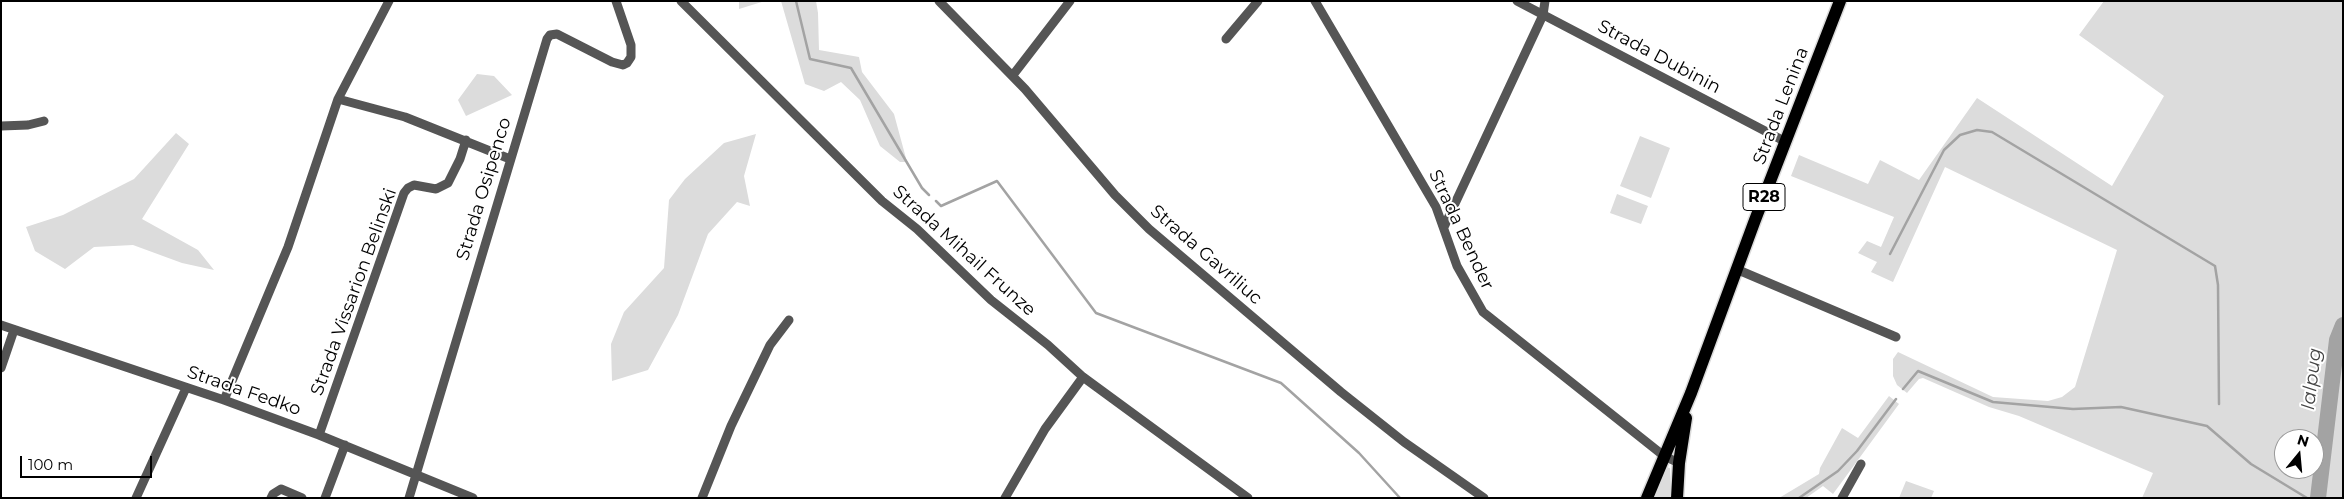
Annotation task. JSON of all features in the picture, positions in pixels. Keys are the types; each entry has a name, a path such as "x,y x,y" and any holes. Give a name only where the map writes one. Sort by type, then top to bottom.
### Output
{"main road":[{"name":"Strada Lenina","path":"1691,393 1736,269 1840,1"},
{"name":"R28","path":"1647,498 1691,393"},
{"name":"R28","path":"1677,498 1679,463 1691,393"}],"street":[{"path":"224,400 288,247 338,99 389,1"},
{"name":"Strada Osipenco","path":"409,498 510,159 550,35 557,34 612,62 623,65 630,60 632,53 628,34 616,1"},
{"name":"Strada Mihail Frunze","path":"681,1 882,201 917,230 991,300 1048,345 1084,377 1248,498"},
{"name":"Strada Gavriliuc","path":"939,1 1013,75 1116,195 1149,228 1349,398 1404,442 1484,498"},
{"path":"1013,75 1070,1"},
{"path":"1226,39 1258,1"},
{"name":"Strada Dubinin","path":"1517,1 1786,142"},
{"path":"1444,227 1543,15 1545,1"},
{"name":"Strada Bender","path":"1319,4 1427,189 1444,227 1457,266 1483,312 1664,456 1679,463"},
{"path":"338,99 405,117 510,159"},
{"path":"1,126 28,125 44,121"},
{"name":"Strada Vissarion Belinski","path":"319,435 404,193 414,185 436,189 448,183 453,177 466,140"},
{"path":"1736,269 1896,336"},
{"path":"702,498 731,426 770,344 789,320"},
{"name":"Strada Fedko","path":"1,326 224,400 345,445 473,498"},
{"path":"1,368 14,330"},
{"path":"1005,498 1045,429 1084,377"},
{"path":"136,498 186,388"},
{"path":"325,498 345,445"},
{"path":"1842,498 1861,464"},
{"path":"271,498 272,494 282,489 302,498"}],"shaded area":[{"path":"739,1 765,1 739,9"},
{"path":"781,1 816,1 819,50 859,57 862,72 894,114 907,162 900,162 880,146 860,100 841,82 824,91 805,84"},
{"path":"2104,1 2343,1 2343,498 2142,498 2153,473 2019,416 1989,407 1923,378 1919,379 1907,393 1897,385 1893,376 1893,359 1898,352 1993,397 2048,401 2062,397 2075,387 2117,250 1945,167 1893,282 1871,272 1877,262 1858,253 1867,241 1881,247 1894,217 1791,176 1799,155 1868,184 1880,160 1919,180 1977,98 2112,186 2164,96 2079,35"},
{"path":"477,74 494,76 512,95 466,116 458,100"},
{"path":"176,133 189,144 142,219 198,250 214,270 182,263 133,245 94,247 65,269 35,251 26,227 63,215 134,179"},
{"path":"756,134 744,176 750,206 737,202 708,234 678,315 648,370 612,381 611,344 624,312 664,268 669,200 685,179 724,143"},
{"path":"1640,136 1670,148 1651,198 1620,186"},
{"path":"1617,194 1648,206 1641,224 1610,213"},
{"path":"1889,396 1899,404 1833,494 1823,486 1806,498 1779,498 1819,474 1820,468 1842,428 1858,438"},
{"path":"1666,467 1670,468 1671,498 1654,497"},
{"path":"1906,481 1934,491 1931,498 1899,498"}],"waterway":[{"path":"796,1 810,59 851,68 922,188 929,195"},
{"path":"1890,254 1944,150 1960,135 1977,130 1992,132 2215,266 2218,285 2219,404"},
{"path":"936,201 941,206 997,181 1096,313 1281,383 1359,453 1400,498"},
{"name":"Ialpug","path":"2318,498 2337,340 2343,325"},
{"path":"1903,389 1918,371 1993,402 2073,409 2121,407 2207,426 2251,464 2307,498"},
{"path":"1799,498 1838,471 1857,451 1896,399"}]}
